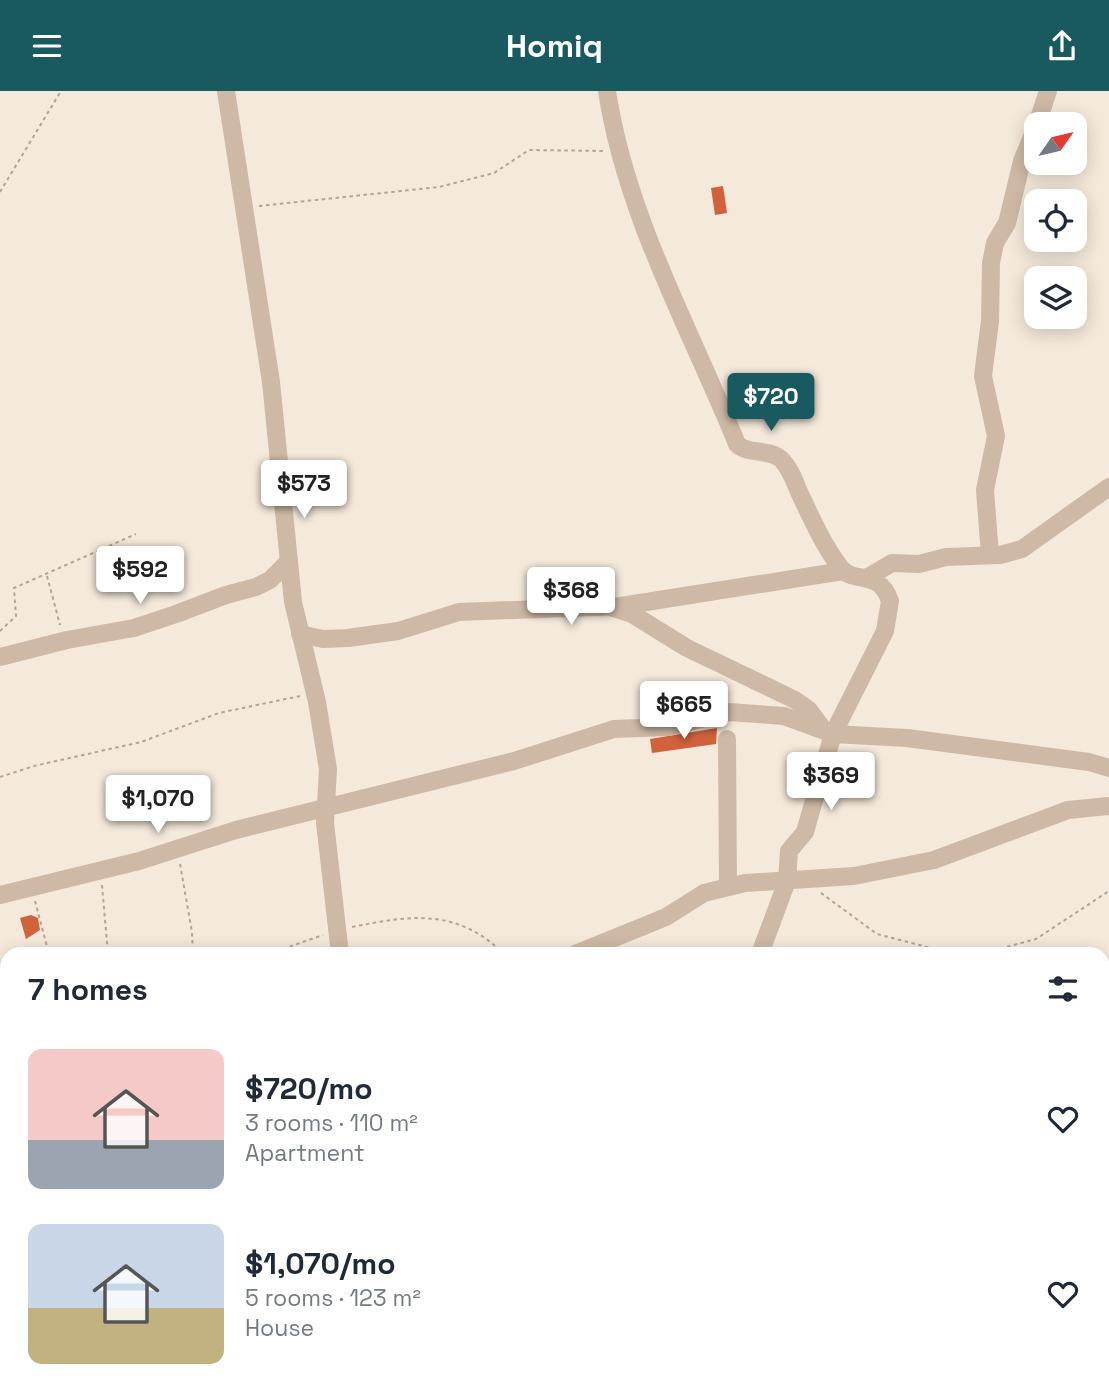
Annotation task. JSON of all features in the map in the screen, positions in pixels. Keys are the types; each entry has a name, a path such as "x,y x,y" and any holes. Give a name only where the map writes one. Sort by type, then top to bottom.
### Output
{"street":[{"path":"226,91 271,382 289,561 300,634 328,769 324,809 339,947"},
{"path":"607,91 622,151 662,276 704,364 737,444 741,449 770,452 780,458 790,471 816,526 843,571"},
{"path":"1041,112 1048,91"},
{"path":"990,555 985,490 996,436 983,376 988,348 991,263 995,243 1007,223 1024,156"},
{"path":"868,577 892,563 919,564 959,555 990,555 1029,546 1109,488"},
{"path":"0,657 67,640 134,628 256,587 270,580 289,561"},
{"path":"300,634 323,639 348,638 398,631 459,612 607,606 843,571 868,577 882,585 890,601 886,631 829,732 805,832 789,851 795,880 763,947"},
{"path":"607,606 632,614 688,648 795,700 809,709 829,732"},
{"path":"0,895 102,870 236,830 514,761 614,729 668,727 735,712 784,716 829,732 907,738 1090,762 1109,768"},
{"path":"727,739 729,886"},
{"path":"1090,762 1109,755"},
{"path":"592,947 666,917 704,893 729,886 854,876 934,860 1068,810 1109,806"}],"path":[{"path":"0,192 61,91"},
{"path":"244,208 450,185 503,169 529,149 622,151"},
{"path":"0,631 16,616 14,588 136,534"},
{"path":"47,575 60,627 67,640"},
{"path":"0,777 34,766 141,742 219,713 314,693"},
{"path":"177,849 193,947"},
{"path":"102,870 107,947"},
{"path":"795,880 877,934 927,947"},
{"path":"30,887 43,923 48,947"},
{"path":"1006,947 1036,939 1109,891"},
{"path":"287,947 337,929 413,917 458,922 494,947"}],"building":[{"path":"723,186 727,213 715,215 711,188"},
{"path":"717,728 716,744 652,753 650,739"},
{"path":"31,915 38,918 40,930 26,939 20,918"}]}
